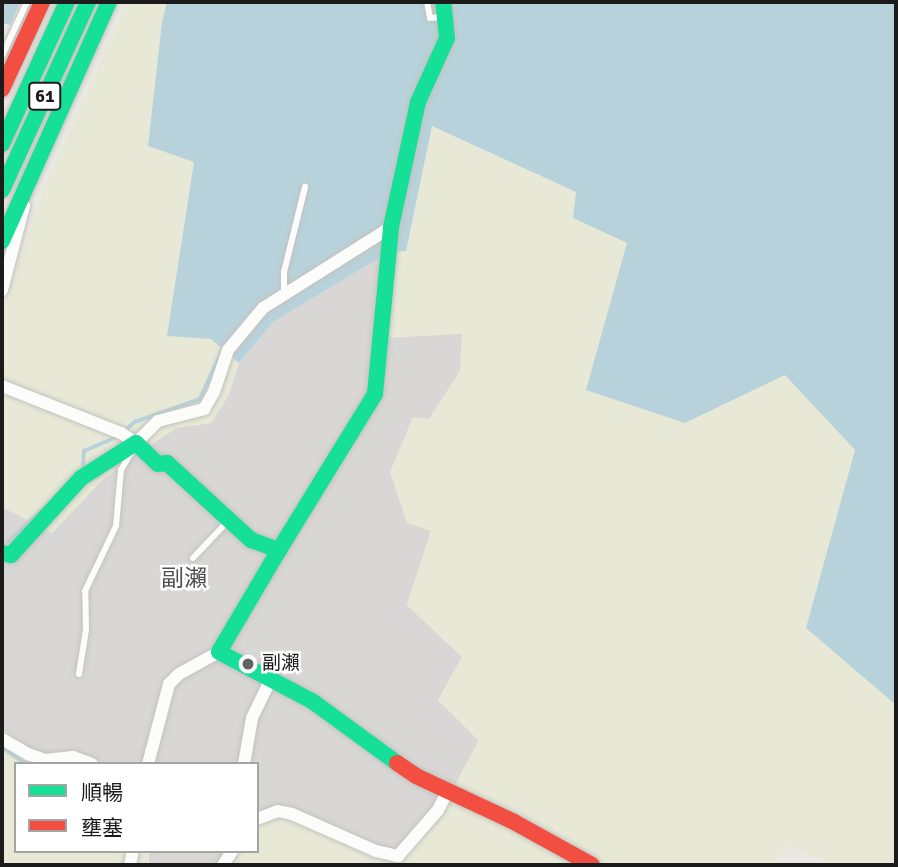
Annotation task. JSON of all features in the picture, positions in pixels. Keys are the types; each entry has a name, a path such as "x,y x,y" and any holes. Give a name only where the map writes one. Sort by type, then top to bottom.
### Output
{"main road":[{"path":"2,89 21,31 43,2"},
{"name":"61","path":"2,144 67,2"},
{"name":"61","path":"2,190 88,2"},
{"path":"2,241 109,2"},
{"path":"442,18 447,38 418,102 391,227 375,394 219,652 312,701 416,776 514,822 592,865"},
{"path":"2,553 11,555 81,478 136,443 159,464 167,464 251,540 279,550"}],"street":[{"path":"2,290 30,179"},
{"path":"2,386 121,433 136,443 158,421 204,409 215,392 228,350 263,308 284,290 391,227"},
{"path":"149,762 169,684 179,674 219,652"},
{"path":"244,762 252,718 270,681"},
{"path":"2,739 45,760 73,757 87,762"},
{"path":"259,818 278,811 292,814 383,854 398,856 438,810 447,792"}],"lane":[{"path":"2,56 21,31 27,2"},
{"path":"427,2 442,18"},
{"path":"284,290 305,187"},
{"path":"79,674 86,631 85,591 117,526 121,470 136,443"},
{"path":"193,558 229,520"}],"shaded area":[{"path":"389,252 462,334 460,371 429,419 431,531 407,605 462,657 438,700 479,740 442,809 396,860 269,818 259,826 259,762 101,762 79,754 52,757 36,753 2,729 2,507 52,533 103,479 138,454 176,428 211,423 228,396 239,363 273,322"},
{"path":"149,853 239,853 239,865 149,865"}],"green space":[{"path":"128,2 167,2 162,22 194,162 167,336 211,339 239,363 228,396 211,423 176,428 138,454 103,479 52,533 2,507 2,312 48,178"},
{"path":"432,126 576,192 573,218 628,243 586,389 685,422 785,375 855,450 806,628 896,705 896,865 833,865 789,845 772,865 230,865 238,853 259,853 259,827 281,813 396,860 442,809 479,741 438,700 462,657 407,605 431,531 407,523 390,472 413,417 429,419 460,371 462,334 384,338 389,252 406,251"},
{"path":"2,729 36,753 52,757 79,754 101,762 14,762 14,853 149,853 147,865 2,865"}],"water":[{"path":"2,2 20,2 10,25 2,23"},
{"path":"167,2 896,2 896,705 806,628 855,450 785,375 685,423 586,390 627,243 573,218 576,192 432,126 406,251 389,252 273,322 239,363 211,339 167,336 194,162 148,146 162,22"}],"waterway":[{"path":"123,432 135,422 200,399 223,349"},
{"path":"83,469 84,451 117,437"},
{"path":"9,541 41,511"},
{"path":"2,747 23,762"}],"traffic: fast":[{"path":"2,144 67,2"},
{"path":"2,190 88,2"},
{"path":"2,241 109,2"},
{"path":"279,550 375,394 391,227 418,102 447,38 443,2"},
{"path":"2,553 11,555 81,478 136,443 158,464 167,463 251,540 279,550 219,652 312,701 397,763"}],"traffic: jam":[{"path":"2,89 42,2"},
{"path":"397,763 416,776 514,822 592,865"}],"place":[{"name":"副瀨","path":"248,664"}],"district":[{"name":"副瀨","path":"184,579"}]}
